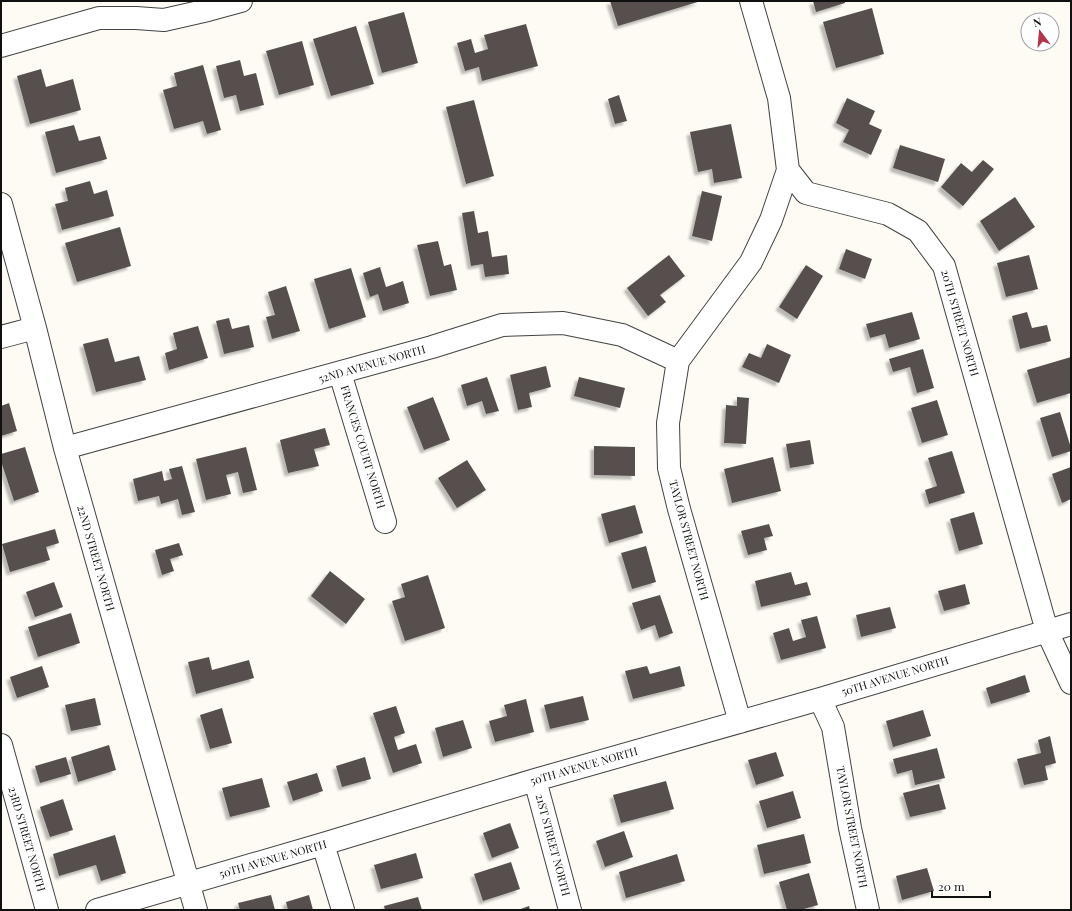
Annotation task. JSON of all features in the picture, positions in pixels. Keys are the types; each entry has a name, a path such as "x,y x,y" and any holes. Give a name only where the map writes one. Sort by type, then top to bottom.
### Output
{"street":[{"path":"1,46 99,18 164,20 241,1"},
{"path":"751,1 779,98 788,170"},
{"name":"TAYLOR STREET NORTH","path":"740,722 679,509 669,468 668,423 678,361 751,262 771,220 788,170"},
{"name":"20TH STREET NORTH","path":"788,170 806,193 888,214 918,231 944,266 1047,631 1071,683"},
{"name":"22ND STREET NORTH","path":"1,204 66,448 196,910"},
{"name":"52ND AVENUE NORTH","path":"66,448 340,373 502,326 563,323 622,335 678,361"},
{"path":"1,337 35,328"},
{"name":"FRANCES COURT NORTH","path":"340,373 385,522"},
{"name":"50TH AVENUE NORTH","path":"97,910 535,780 820,699 1071,624"},
{"name":"TAYLOR STREET NORTH","path":"820,699 833,727 850,828 868,910"},
{"name":"23RD STREET NORTH","path":"1,745 47,910"},
{"name":"21ST STREET NORTH","path":"535,780 570,910"},
{"path":"323,844 343,910"}],"building":[{"path":"610,1 701,1 618,26"},
{"path":"813,1 845,1 845,3 816,12"},
{"path":"872,8 884,54 836,68 823,22"},
{"path":"404,12 418,63 382,73 368,22"},
{"path":"526,24 538,66 482,81 479,67 465,71 457,43 471,39 475,53 488,49 484,35"},
{"path":"356,26 374,84 331,96 313,39"},
{"path":"302,41 314,85 279,95 266,51"},
{"path":"240,60 244,76 256,73 264,105 240,111 236,95 224,98 216,66"},
{"path":"203,65 221,130 207,134 203,121 174,129 163,90 177,86 174,73"},
{"path":"41,69 46,87 73,79 81,110 30,124 17,76"},
{"path":"619,95 627,121 615,124 608,99"},
{"path":"847,98 875,111 869,124 882,130 871,155 843,142 849,130 836,123"},
{"path":"474,100 494,176 466,184 446,107"},
{"path":"731,124 742,178 714,183 712,169 698,172 690,132"},
{"path":"74,125 79,141 100,136 107,159 56,173 45,132"},
{"path":"900,145 945,159 938,182 893,168"},
{"path":"983,160 994,169 963,206 941,187 961,163 972,172"},
{"path":"90,181 94,194 107,190 114,216 62,230 55,204 68,201 65,188"},
{"path":"702,191 722,196 712,241 692,236"},
{"path":"1015,197 1035,227 999,251 980,221"},
{"path":"474,211 478,233 488,231 492,257 507,255 509,274 485,277 483,264 471,266 462,213"},
{"path":"120,227 131,266 77,282 65,243"},
{"path":"438,241 444,266 451,264 457,290 430,296 417,245"},
{"path":"846,249 872,259 865,279 839,269"},
{"path":"669,255 685,276 660,295 666,302 648,316 627,288"},
{"path":"1029,255 1038,289 1006,297 997,263"},
{"path":"806,265 823,276 797,319 779,307"},
{"path":"380,267 386,287 403,281 409,303 383,311 378,294 370,297 363,273"},
{"path":"351,268 366,317 329,329 314,279"},
{"path":"286,286 300,331 272,339 266,317 275,315 268,292"},
{"path":"912,312 920,339 889,348 885,334 870,338 866,324"},
{"path":"1027,312 1032,328 1047,325 1051,341 1020,349 1012,316"},
{"path":"229,318 232,329 249,325 254,347 224,354 216,321"},
{"path":"198,326 208,358 169,370 165,353 177,349 173,333"},
{"path":"108,338 115,362 139,356 146,380 96,392 83,344"},
{"path":"767,344 791,355 779,383 742,367 749,353 761,358"},
{"path":"923,349 934,388 917,393 910,367 893,372 889,359"},
{"path":"1071,357 1071,393 1037,403 1027,370"},
{"path":"546,366 551,387 529,393 532,407 518,410 510,375"},
{"path":"487,377 499,411 486,414 482,401 467,406 461,385"},
{"path":"579,377 625,388 620,408 574,396"},
{"path":"433,397 450,440 424,450 407,407"},
{"path":"737,397 749,398 746,444 724,443 726,405 737,406"},
{"path":"937,400 948,435 922,443 911,408"},
{"path":"9,403 17,431 1,436 1,406"},
{"path":"1060,412 1071,451 1052,457 1040,418"},
{"path":"325,428 330,445 314,449 319,466 288,473 280,440"},
{"path":"810,440 814,464 790,468 786,444"},
{"path":"594,446 635,447 635,476 594,475"},
{"path":"25,447 39,492 14,501 1,461 1,454"},
{"path":"246,447 257,490 243,493 238,472 226,475 231,494 206,500 196,459"},
{"path":"952,451 965,493 929,504 925,490 937,486 928,458"},
{"path":"773,457 781,491 732,503 724,469"},
{"path":"467,460 486,490 457,508 438,478"},
{"path":"182,466 195,512 182,515 178,499 161,504 159,496 138,501 133,479 162,471 164,481 172,479 169,469"},
{"path":"1071,467 1071,499 1062,503 1052,474"},
{"path":"635,505 643,533 609,543 601,514"},
{"path":"974,512 983,544 959,551 950,519"},
{"path":"769,524 773,536 764,538 767,550 748,555 741,531"},
{"path":"55,529 59,543 46,547 50,560 10,572 2,544"},
{"path":"179,543 183,555 170,559 174,571 162,575 155,550"},
{"path":"646,546 656,582 632,589 621,553"},
{"path":"330,571 365,599 346,624 311,596"},
{"path":"791,572 795,585 807,582 811,595 761,607 755,581"},
{"path":"428,575 445,628 405,641 392,601 405,597 401,584"},
{"path":"54,582 63,607 35,617 26,592"},
{"path":"965,584 970,604 944,611 938,591"},
{"path":"660,595 673,633 659,638 655,625 641,630 632,603"},
{"path":"890,607 896,628 861,637 856,615"},
{"path":"71,613 80,643 38,657 28,627"},
{"path":"817,616 826,648 781,660 773,633 789,628 793,641 806,637 801,620"},
{"path":"209,657 212,670 249,660 254,678 196,694 188,662"},
{"path":"42,666 49,687 17,698 10,677"},
{"path":"647,666 650,674 680,666 685,686 633,699 625,671"},
{"path":"1025,675 1030,692 991,704 986,688"},
{"path":"583,696 589,720 550,729 544,705"},
{"path":"95,698 101,725 71,731 65,705"},
{"path":"526,699 534,732 495,742 489,721 507,716 504,705"},
{"path":"396,706 405,733 394,737 398,750 416,744 422,763 393,773 373,713"},
{"path":"222,708 232,743 210,749 200,715"},
{"path":"923,710 931,736 893,747 886,721"},
{"path":"463,720 472,748 443,757 435,728"},
{"path":"1050,736 1056,763 1045,766 1048,780 1024,785 1017,759 1041,753 1038,740"},
{"path":"109,745 116,770 78,782 71,757"},
{"path":"937,748 945,778 915,785 912,770 897,774 893,759"},
{"path":"776,752 784,776 756,785 748,760"},
{"path":"66,757 71,774 40,783 35,766"},
{"path":"365,757 371,779 342,787 336,766"},
{"path":"317,773 323,791 293,801 287,782"},
{"path":"262,778 270,807 230,817 222,788"},
{"path":"666,781 674,809 621,823 613,795"},
{"path":"939,784 946,809 910,817 903,793"},
{"path":"793,791 801,818 767,828 759,801"},
{"path":"63,799 73,830 50,837 40,807"},
{"path":"510,823 519,848 492,858 483,833"},
{"path":"624,831 633,857 605,867 596,841"},
{"path":"804,834 811,863 764,874 757,845"},
{"path":"115,835 126,873 101,881 96,865 59,876 53,854"},
{"path":"416,853 423,878 381,889 374,865"},
{"path":"677,854 685,881 626,898 619,872"},
{"path":"511,862 520,889 483,901 474,874"},
{"path":"927,868 934,891 902,900 896,876"},
{"path":"809,873 818,905 800,910 787,910 779,882"},
{"path":"271,895 275,910 240,910 238,903"},
{"path":"309,895 313,910 288,910 286,902"},
{"path":"418,897 422,910 385,910 384,906"},
{"path":"529,906 530,910 518,910"}]}
